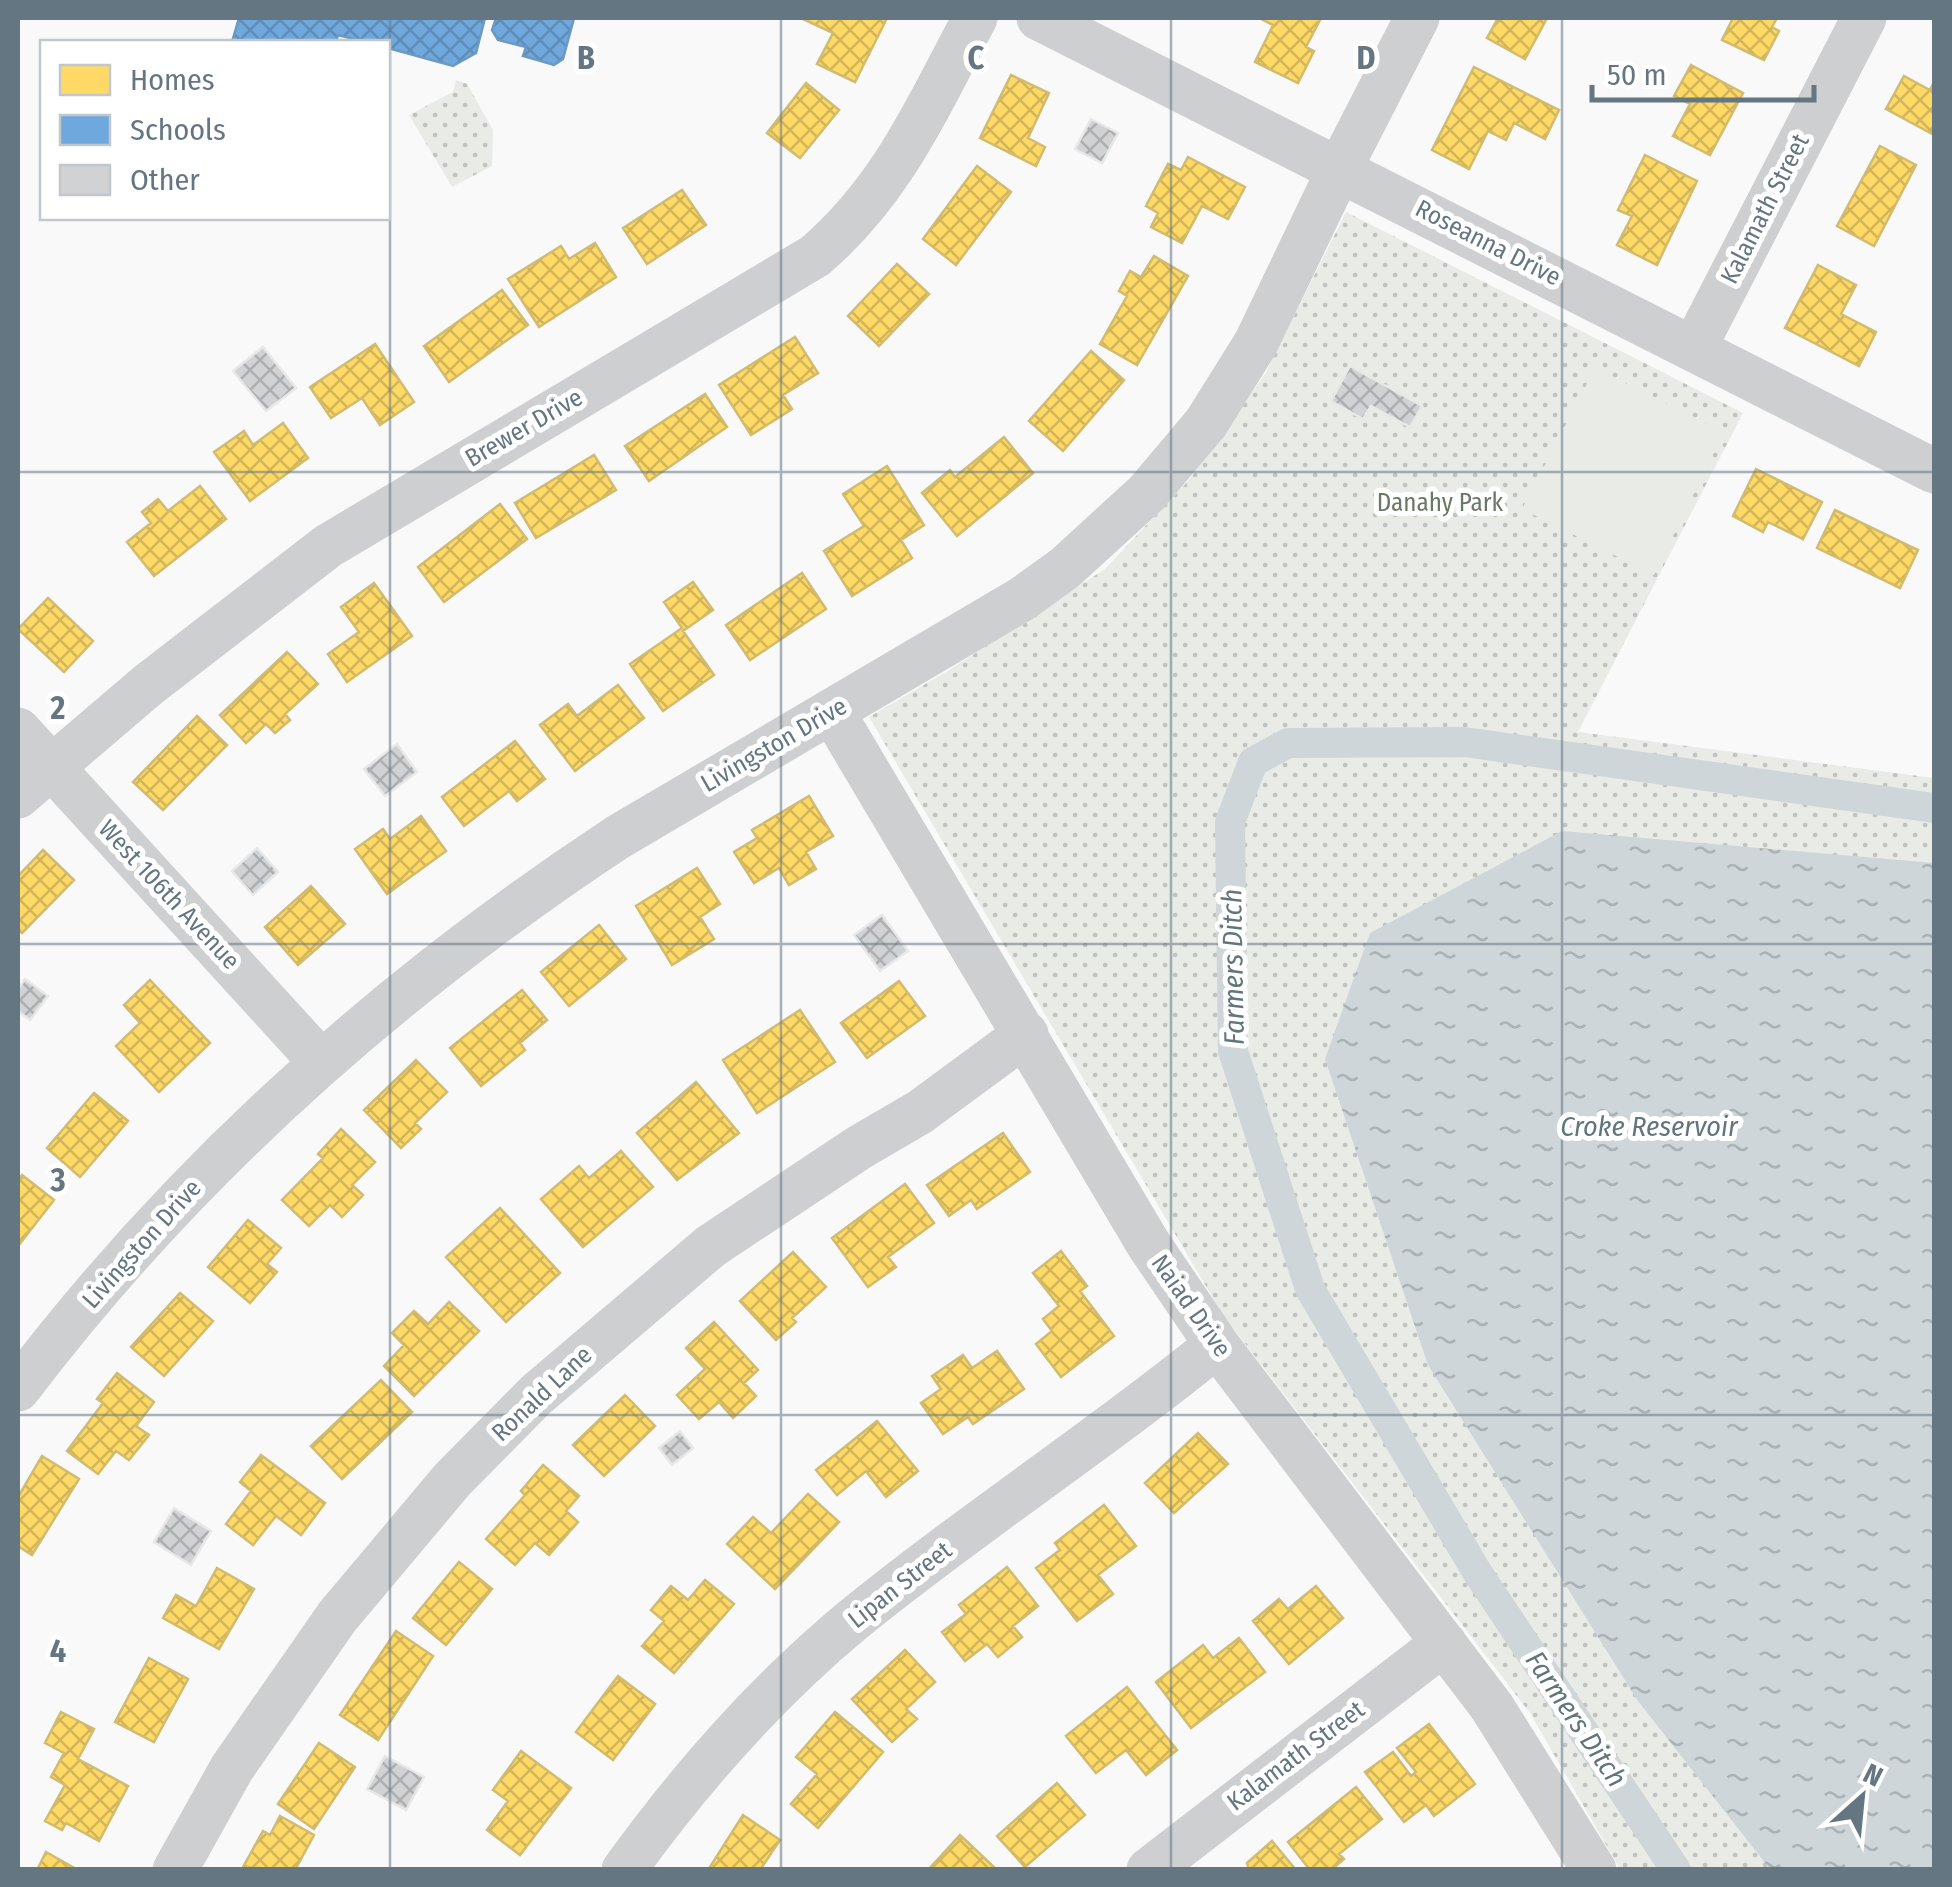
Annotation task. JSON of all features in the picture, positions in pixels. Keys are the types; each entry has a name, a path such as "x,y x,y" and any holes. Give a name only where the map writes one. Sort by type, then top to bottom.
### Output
{"street":[{"name":"Brewer Drive","path":"18,796 148,685 328,546 815,256 842,233 882,187 975,18"},
{"name":"Roseanna Drive","path":"1039,18 1934,472"},
{"name":"Livingston Drive","path":"18,1388 143,1237 320,1061 402,992 557,877 694,791 1022,599 1065,568 1147,493 1234,383 1417,18"},
{"name":"Kalamath Street","path":"1694,348 1864,18"},
{"name":"Naiad Drive","path":"833,712 1118,1196 1217,1345 1510,1733 1594,1870"},
{"name":"West 106th Avenue","path":"18,730 320,1061"},
{"name":"Ronald Lane","path":"175,1870 232,1768 337,1617 452,1480 536,1395 711,1246 920,1112 1026,1034"},
{"name":"Lipan Street","path":"624,1870 664,1814 730,1736 852,1621 1135,1412 1217,1345"},
{"name":"Kalamath Street","path":"1149,1870 1444,1643"}],"green space":[{"path":"456,80 467,84 493,130 492,166 452,187 409,115 453,92"},
{"name":"Danahy Park","path":"1346,212 1743,413 1578,732 1934,778 1934,1869 1620,1869 1530,1713 1223,1315 869,717 1105,569 1189,480 1265,374"},
{"path":"1595,368 1724,432 1654,575 1522,509"}],"water":[{"name":"Croke Reservoir","path":"1562,831 1934,863 1934,1869 1770,1869 1638,1701 1428,1365 1325,1059 1370,933"}],"building: Homes":[{"path":"801,18 887,18 855,82 817,64 833,33"},
{"path":"1259,18 1321,18 1306,47 1314,51 1298,83 1255,62 1273,25"},
{"path":"1498,18 1547,18 1525,59 1487,38"},
{"path":"1733,18 1777,18 1772,27 1779,31 1764,60 1722,40"},
{"path":"1691,65 1743,93 1710,155 1673,136 1690,104 1674,96"},
{"path":"1474,67 1559,110 1545,139 1514,123 1506,140 1488,131 1469,169 1432,150"},
{"path":"1011,75 1049,93 1028,138 1045,147 1036,166 980,138"},
{"path":"1904,76 1930,90 1934,82 1934,135 1886,109"},
{"path":"806,83 839,110 800,158 767,133"},
{"path":"1880,146 1916,165 1874,246 1837,226"},
{"path":"1645,155 1697,181 1657,265 1617,245 1632,216 1618,210"},
{"path":"1188,157 1245,187 1228,219 1202,206 1182,243 1151,227 1158,213 1146,206 1168,164 1181,170"},
{"path":"977,166 1011,192 956,265 923,239"},
{"path":"682,190 706,225 647,264 623,228"},
{"path":"595,243 616,277 539,327 508,279 561,246 569,259"},
{"path":"1154,256 1188,276 1137,365 1100,344 1127,296 1119,291 1130,271 1141,277"},
{"path":"897,264 929,294 879,346 848,316"},
{"path":"1818,265 1856,285 1841,314 1876,332 1859,366 1785,328"},
{"path":"502,290 528,325 449,382 424,346"},
{"path":"795,337 818,373 783,395 792,409 751,435 719,385"},
{"path":"375,344 414,402 380,425 362,398 331,418 310,387"},
{"path":"1091,351 1124,380 1063,451 1029,421"},
{"path":"705,394 727,427 649,481 625,446"},
{"path":"283,423 308,458 250,501 214,452 244,431 253,445"},
{"path":"1004,437 1033,473 957,536 922,493 950,470 955,477"},
{"path":"594,455 616,490 536,538 515,503"},
{"path":"887,466 924,525 901,540 912,558 852,596 824,551 864,526 843,494"},
{"path":"1756,469 1822,502 1803,539 1768,522 1763,532 1733,516"},
{"path":"200,486 226,519 154,576 127,542 151,523 142,512 158,499 168,511"},
{"path":"500,504 527,539 444,602 418,567"},
{"path":"1835,510 1918,550 1900,588 1817,548"},
{"path":"802,573 826,609 750,660 726,625"},
{"path":"693,582 713,610 683,631 714,675 663,711 630,664 682,628 664,602"},
{"path":"374,583 412,636 347,682 328,654 359,632 341,607"},
{"path":"48,598 93,641 64,672 18,629"},
{"path":"287,652 318,684 285,714 290,720 275,733 266,724 246,743 220,715"},
{"path":"618,685 644,718 575,771 540,725 568,704 577,716"},
{"path":"197,716 227,745 163,810 133,782"},
{"path":"515,741 545,779 517,801 509,791 464,826 442,797"},
{"path":"809,796 833,836 806,852 816,869 789,885 779,868 754,883 734,852 757,838 752,830"},
{"path":"421,816 446,851 387,894 355,849 383,829 390,839"},
{"path":"43,850 74,880 22,933 18,928 18,876"},
{"path":"697,868 720,904 700,917 714,939 672,965 636,906"},
{"path":"311,886 345,924 298,965 265,927"},
{"path":"599,925 626,959 569,1006 541,972"},
{"path":"150,980 210,1043 159,1092 116,1046 140,1023 124,1005"},
{"path":"899,981 925,1016 867,1058 841,1023"},
{"path":"522,990 547,1020 520,1043 525,1050 481,1086 450,1048"},
{"path":"800,1010 835,1062 757,1113 723,1060"},
{"path":"416,1060 447,1092 415,1123 421,1129 401,1148 364,1110"},
{"path":"696,1082 739,1133 677,1180 637,1133"},
{"path":"94,1093 128,1121 80,1177 47,1148"},
{"path":"341,1129 375,1162 352,1185 363,1195 342,1217 330,1205 309,1226 282,1200 323,1158 318,1154"},
{"path":"1003,1133 1030,1172 977,1209 971,1200 949,1216 927,1185"},
{"path":"621,1151 653,1187 583,1247 541,1199 579,1166 589,1178"},
{"path":"22,1175 54,1200 18,1246 18,1181"},
{"path":"905,1184 934,1223 888,1257 896,1267 868,1287 832,1238"},
{"path":"500,1208 560,1273 506,1322 446,1257"},
{"path":"248,1220 281,1248 267,1264 277,1272 250,1303 208,1267"},
{"path":"1061,1251 1087,1286 1080,1291 1114,1336 1061,1377 1036,1344 1052,1331 1043,1319 1059,1306 1033,1273"},
{"path":"793,1252 826,1287 792,1318 796,1322 776,1340 740,1301"},
{"path":"180,1293 213,1321 164,1376 131,1347"},
{"path":"449,1302 479,1331 414,1396 384,1366 404,1345 392,1333 414,1311 428,1324"},
{"path":"714,1322 758,1370 744,1383 756,1396 733,1418 719,1402 699,1419 677,1395 705,1369 686,1348"},
{"path":"997,1351 1024,1389 973,1424 968,1417 943,1434 921,1403 941,1389 932,1376 963,1355 972,1368"},
{"path":"117,1373 154,1402 136,1426 149,1435 129,1460 116,1451 98,1474 67,1451 103,1403 97,1399"},
{"path":"381,1380 412,1412 342,1479 311,1446"},
{"path":"625,1395 655,1426 604,1476 573,1445"},
{"path":"877,1421 918,1471 886,1497 866,1471 837,1495 816,1470"},
{"path":"1198,1433 1228,1464 1174,1513 1145,1483"},
{"path":"261,1455 325,1503 301,1535 276,1516 253,1545 226,1524 251,1491 240,1482"},
{"path":"42,1456 79,1479 32,1555 18,1546 18,1497"},
{"path":"543,1465 579,1496 566,1511 578,1522 549,1555 535,1543 515,1565 486,1539 525,1495 521,1491"},
{"path":"808,1494 839,1522 775,1589 727,1544 753,1517 771,1533"},
{"path":"1104,1505 1136,1546 1098,1575 1113,1594 1077,1621 1036,1568 1060,1550 1055,1543"},
{"path":"459,1562 492,1589 446,1645 413,1618"},
{"path":"1007,1567 1038,1606 1013,1626 1022,1637 998,1657 987,1644 965,1661 942,1632 966,1614 959,1605"},
{"path":"217,1568 254,1589 219,1649 163,1618 176,1595 196,1606"},
{"path":"705,1580 734,1604 674,1673 642,1646 664,1621 651,1610 671,1586 688,1600"},
{"path":"1316,1586 1343,1618 1289,1664 1253,1621 1279,1599 1288,1609"},
{"path":"396,1631 433,1656 378,1740 340,1715"},
{"path":"1239,1638 1265,1672 1191,1728 1156,1682 1203,1645 1213,1658"},
{"path":"905,1650 935,1682 906,1709 917,1719 892,1742 852,1699"},
{"path":"149,1658 188,1679 154,1742 115,1722"},
{"path":"618,1676 655,1704 613,1760 576,1732"},
{"path":"1127,1687 1177,1750 1146,1775 1126,1750 1096,1773 1066,1736"},
{"path":"61,1712 94,1729 78,1759 128,1786 99,1841 66,1823 62,1830 45,1821 65,1785 51,1777 64,1753 45,1743"},
{"path":"835,1712 883,1752 818,1828 791,1804 817,1774 796,1757"},
{"path":"1429,1724 1475,1784 1434,1816 1426,1805 1404,1822 1365,1772 1393,1752 1411,1776 1416,1772 1397,1748"},
{"path":"319,1743 355,1767 314,1829 278,1804"},
{"path":"521,1751 571,1788 520,1855 487,1830 508,1801 493,1790"},
{"path":"1057,1783 1085,1815 1025,1867 997,1836"},
{"path":"1356,1787 1382,1819 1339,1854 1344,1859 1331,1870 1310,1870 1288,1842"},
{"path":"743,1815 780,1840 760,1870 708,1870"},
{"path":"280,1816 314,1835 295,1870 243,1867 263,1831 270,1835"},
{"path":"960,1835 997,1870 928,1870"},
{"path":"1272,1841 1296,1870 1249,1870 1247,1863"},
{"path":"46,1852 78,1870 37,1870"}],"building: Schools":[{"path":"239,18 485,18 476,53 453,66 390,49 390,40 358,40 338,35 337,40 233,40"},
{"path":"496,18 574,18 563,59 554,65 523,56 526,47 498,40 492,30"}],"building: Other":[{"path":"1091,119 1118,133 1102,163 1075,149"},
{"path":"263,347 296,388 266,411 233,371"},
{"path":"1350,366 1422,406 1410,427 1371,406 1363,419 1331,401"},
{"path":"397,744 417,772 385,796 364,769"},
{"path":"257,848 278,872 253,895 232,871"},
{"path":"882,915 908,951 880,971 854,935"},
{"path":"25,979 48,996 30,1020 18,1011 18,989"},
{"path":"680,1431 693,1448 672,1465 659,1448"},
{"path":"174,1508 211,1531 191,1565 154,1542"},
{"path":"385,1756 424,1777 406,1810 367,1789"}],"waterway":[{"name":"Farmers Ditch","path":"1676,1870 1477,1572 1310,1289 1233,1051 1230,822 1253,762 1288,743 1464,742 1934,808"}]}
